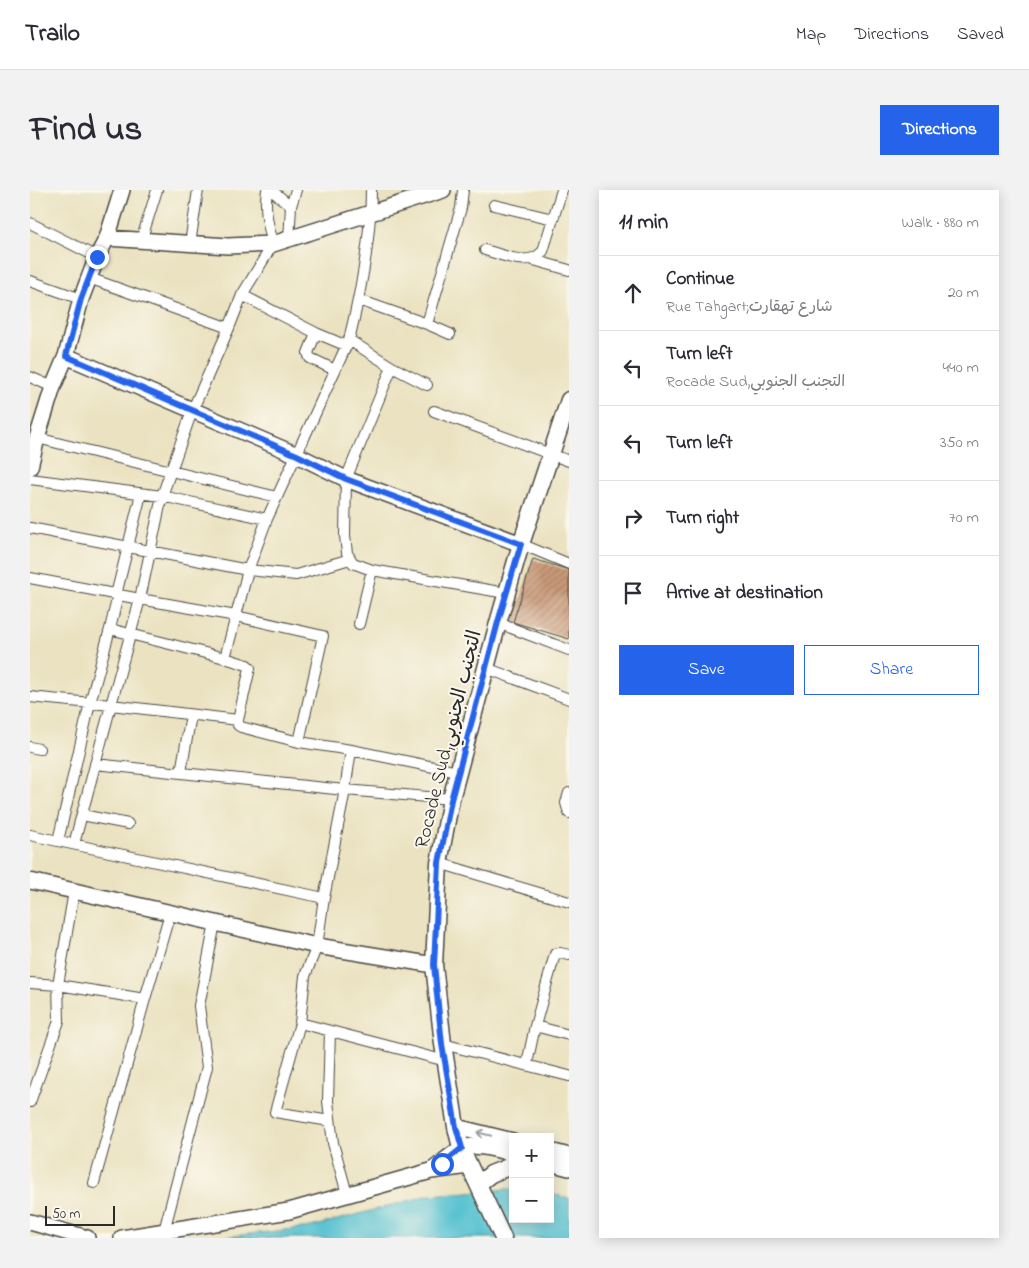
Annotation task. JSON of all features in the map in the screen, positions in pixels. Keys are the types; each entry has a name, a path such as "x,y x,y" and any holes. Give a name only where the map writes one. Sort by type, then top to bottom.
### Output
{"main road":[{"name":"Rocade Sud,التجنب الجنوبي","path":"503,1238 469,1166 456,1127 442,1044 434,965 439,863 451,800 506,593 551,455 566,419 569,400"},
{"path":"479,1185 491,1174 509,1167"}],"street":[{"path":"141,241 157,190"},
{"path":"190,244 198,190"},
{"path":"74,844 140,600 162,496 192,411 242,295 273,244 266,215 265,201 267,190"},
{"path":"271,190 291,206"},
{"path":"289,240 291,206 296,190"},
{"path":"225,658 248,570 267,519 348,343 359,300 371,214 371,190"},
{"path":"107,238 228,246 273,244 443,190"},
{"path":"427,324 461,208 463,190"},
{"path":"530,259 539,256 544,251 562,190"},
{"path":"30,466 34,442 66,356 81,299 97,257 107,238 120,191"},
{"path":"494,205 553,219"},
{"path":"30,223 97,257"},
{"path":"485,250 520,259 530,259 569,270"},
{"path":"89,278 229,328"},
{"path":"30,281 81,299"},
{"path":"242,295 316,333 348,343 427,385"},
{"path":"359,300 450,334"},
{"path":"316,333 308,353 310,358 335,370"},
{"path":"66,356 297,455 346,479 521,544 569,564"},
{"path":"392,367 346,479 345,536 347,553 350,559 353,563 372,570 506,593"},
{"path":"30,377 53,387"},
{"path":"434,411 569,461"},
{"path":"34,442 171,470 277,497"},
{"path":"30,479 162,496 267,519"},
{"path":"58,840 141,494"},
{"path":"30,528 248,570 296,575 350,559"},
{"path":"359,624 372,570"},
{"path":"30,578 140,600 236,616 323,636 299,742"},
{"path":"498,622 569,650"},
{"path":"110,629 247,665 250,668 238,720 238,725 241,727 299,742 351,750 458,772"},
{"path":"486,668 569,699"},
{"path":"30,697 238,720"},
{"path":"181,772 191,715"},
{"path":"330,1122 275,1112 300,1023 305,976 317,946 351,750"},
{"path":"95,764 451,800"},
{"path":"569,793 566,803 569,813"},
{"path":"82,815 128,824"},
{"path":"30,835 324,898"},
{"path":"439,863 569,902"},
{"path":"30,881 317,946 434,965"},
{"path":"30,1102 59,1021 58,985 74,891"},
{"path":"94,1183 144,999 170,913"},
{"path":"164,1231 207,1067 199,1006 215,923"},
{"path":"527,1064 534,1026 555,954 569,955"},
{"path":"30,983 58,985 144,999"},
{"path":"300,1023 446,1061"},
{"path":"534,1026 569,1035"},
{"path":"330,1031 328,1101 330,1122 333,1143 347,1194"},
{"path":"442,1044 569,1076"},
{"path":"456,1127 509,1140"},
{"path":"431,1171 462,1148 480,1147 509,1153"},
{"path":"554,1152 569,1156"},
{"path":"554,1164 569,1168"},
{"path":"122,1238 289,1211 431,1171 469,1166"},
{"path":"30,1222 87,1238"}],"water":[{"path":"509,1189 509,1223 554,1223 554,1195 569,1198 569,1238 215,1238 311,1227 429,1195"}],"building":[{"path":"533,559 569,570 569,639 513,622"}],"route":[{"path":"97,257 81,299 66,356 297,455 346,479 521,544 498,622 451,800 439,863 434,965 442,1044 456,1127 462,1148 442,1164"}]}
